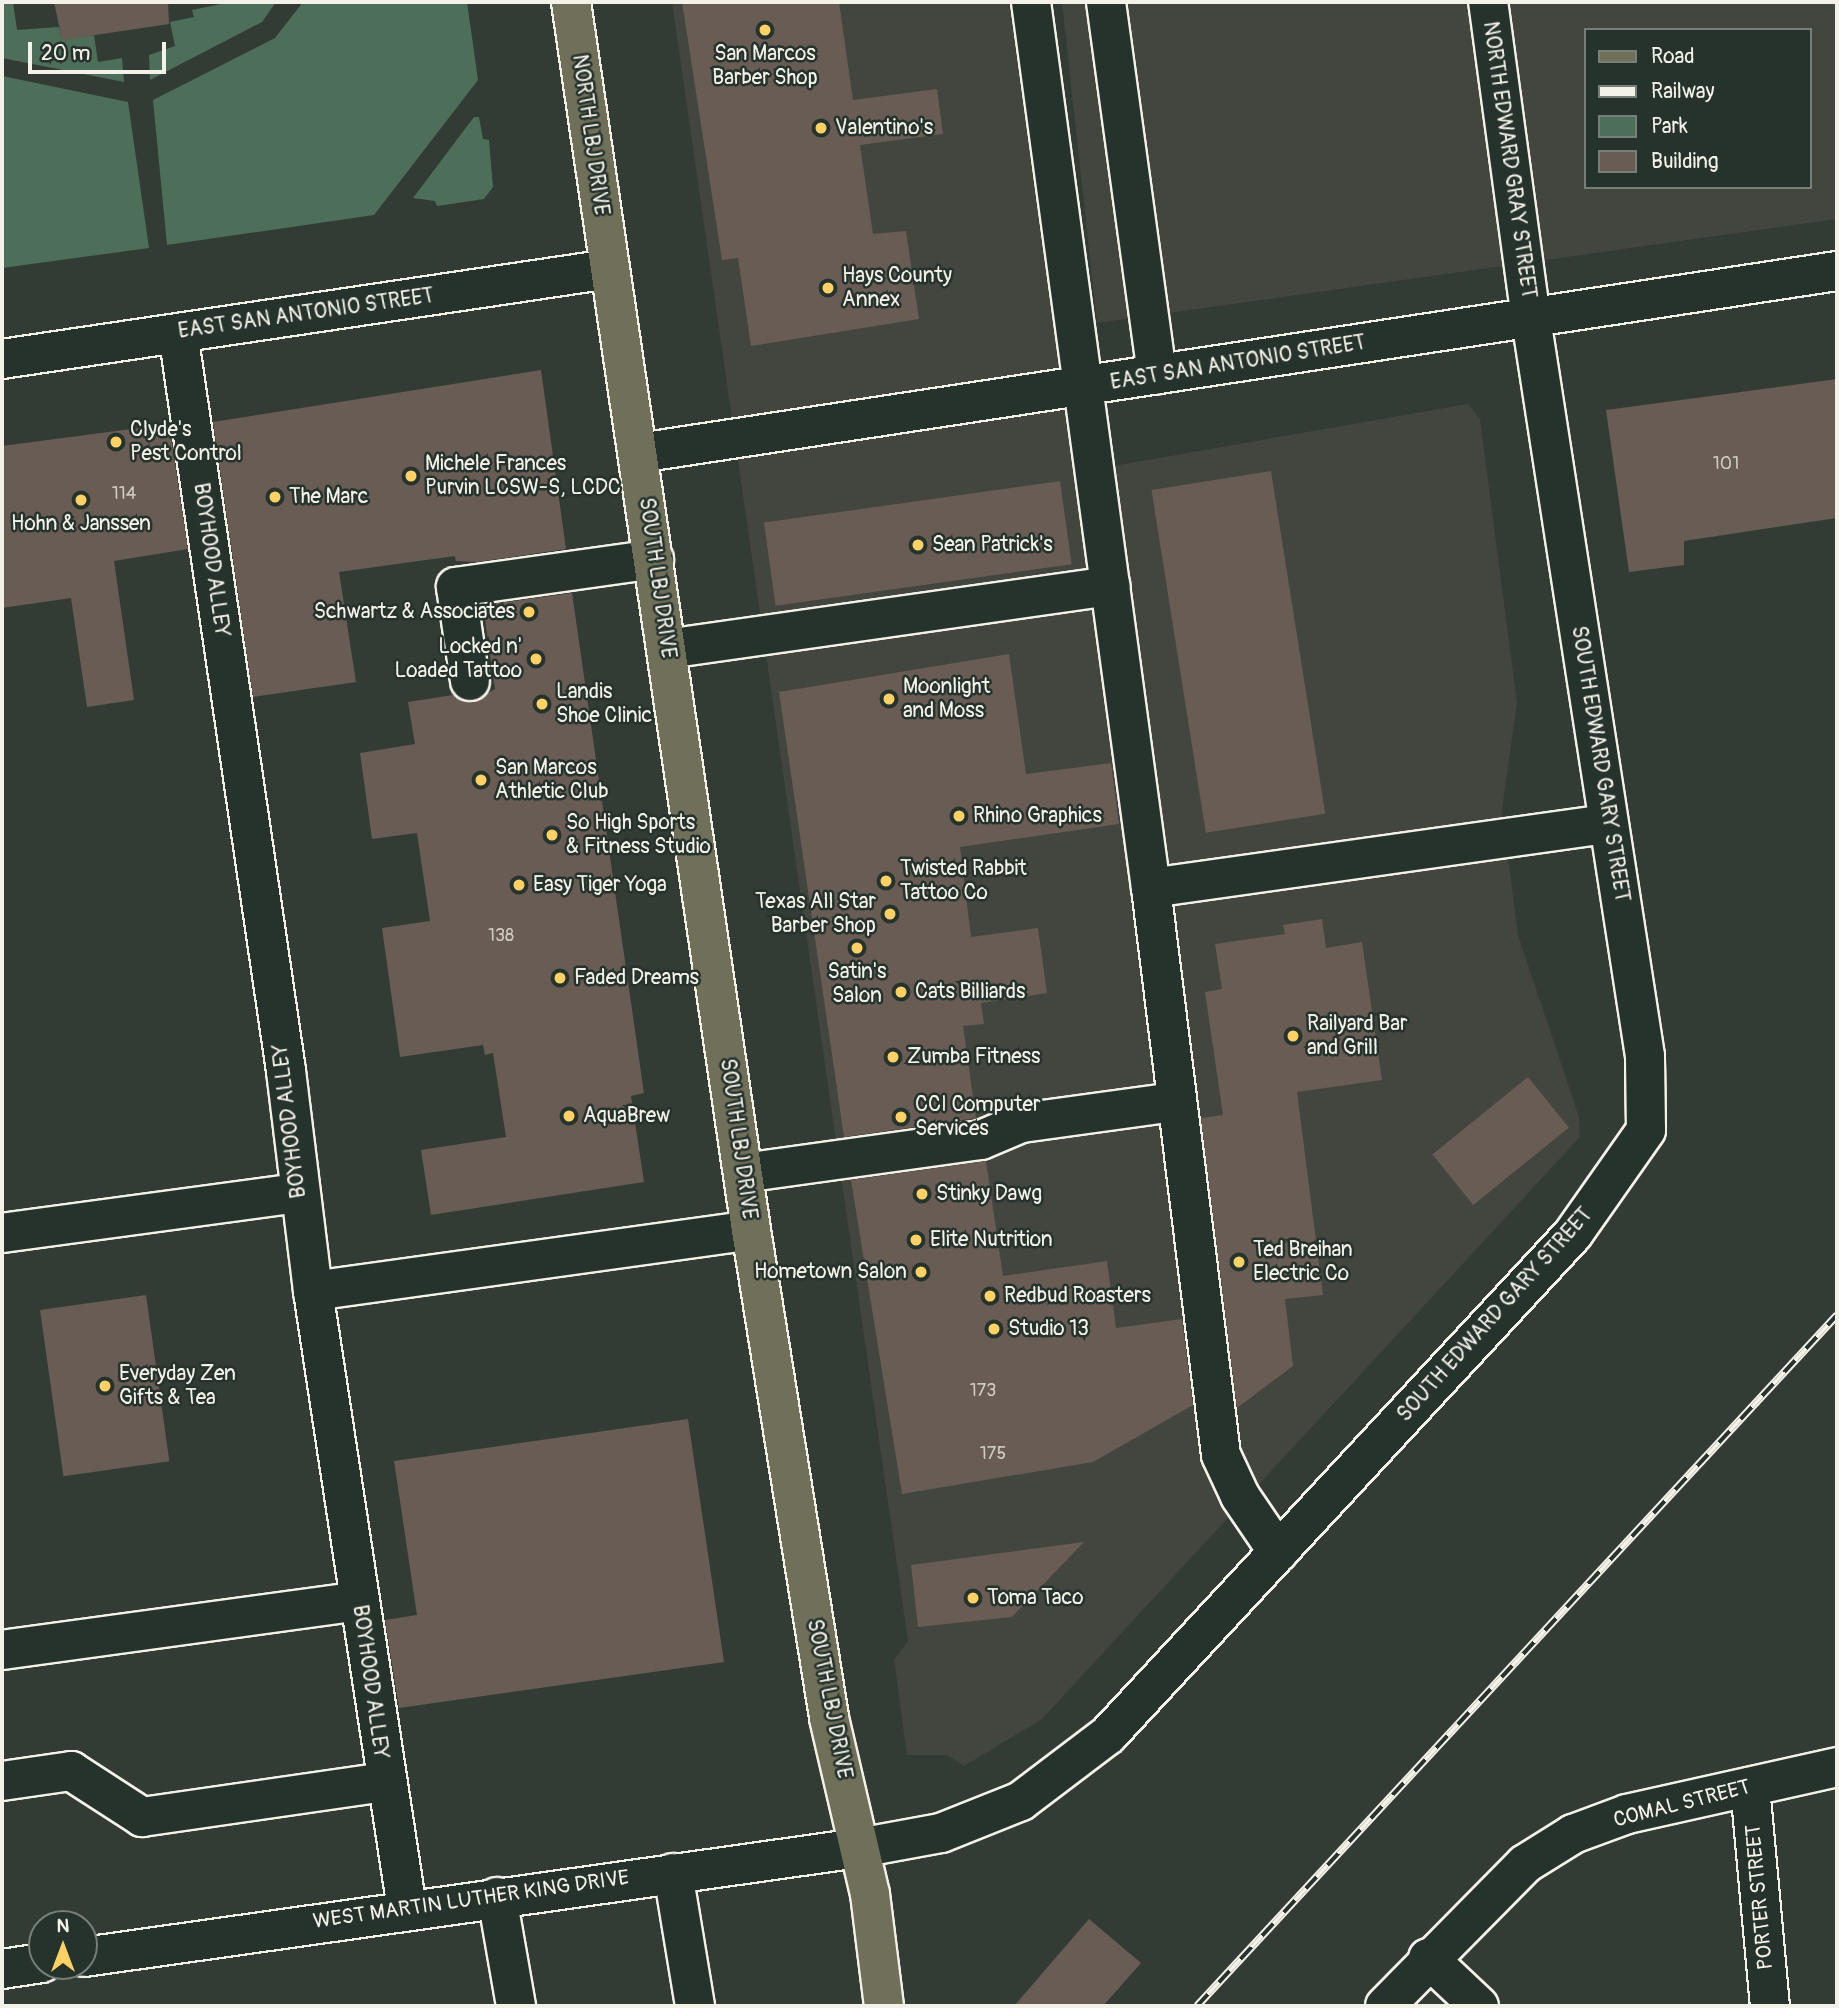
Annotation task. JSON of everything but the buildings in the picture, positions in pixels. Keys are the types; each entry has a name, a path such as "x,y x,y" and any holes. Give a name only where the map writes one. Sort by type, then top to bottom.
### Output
{"main road":[{"name":"NORTH LBJ DRIVE","path":"571,2 610,269"},
{"name":"SOUTH LBJ DRIVE","path":"610,269 751,1230 829,1718 859,1848 884,2006"}],"street":[{"path":"1031,2 1151,888 1174,1102 1222,1455 1240,1496 1278,1552"},
{"path":"1106,2 1157,375"},
{"name":"NORTH EDWARD GRAY STREET","path":"1488,2 1531,319"},
{"name":"EAST SAN ANTONIO STREET","path":"2,359 610,269"},
{"name":"EAST SAN ANTONIO STREET","path":"639,453 1837,271"},
{"name":"SOUTH EDWARD GARY STREET","path":"859,1848 941,1833 1021,1801 1108,1735 1573,1234 1646,1130 1645,1056 1531,319"},
{"name":"BOYHOOD ALLEY","path":"178,332 286,1071 298,1193 384,1782 407,1909"},
{"path":"470,681 456,587 654,559"},
{"path":"667,649 1111,586"},
{"path":"1151,888 1609,824"},
{"path":"743,1173 981,1140 1021,1124 1174,1102"},
{"path":"2,1233 298,1193"},
{"path":"313,1291 751,1230"},
{"path":"2,1650 358,1601"},
{"name":"COMAL STREET","path":"1385,2006 1428,1958 1525,1864 1573,1834 1627,1814 1837,1768"},
{"path":"2,1781 71,1771 142,1816 384,1782"},
{"name":"PORTER STREET","path":"1749,1787 1770,2006"},
{"name":"WEST MARTIN LUTHER KING DRIVE","path":"98,1954 859,1848"},
{"path":"673,1873 695,2006"},
{"path":"497,1897 516,2006"},
{"path":"1428,1958 1479,2006"},
{"path":"2,1969 28,1965"}],"shaded area":[{"path":"672,2 1009,2 1073,473 1468,404 1480,419 1517,703 1502,810 1518,935 1579,1117 1580,1137 1042,1719 964,1766 947,1755 907,1755 894,1660 908,1641"},
{"path":"1062,2 1837,2 1837,219 1097,323"}],"green space":[{"path":"2,2 13,2 17,30 59,27 62,39 94,35 98,62 122,58 124,82 2,58"},
{"path":"231,2 276,2 262,22 150,80 149,55 175,46 170,22 194,17 192,10"},
{"path":"303,2 467,2 478,80 374,215 167,245 153,100 275,38"},
{"path":"2,76 128,102 149,248 2,268"},
{"path":"474,117 479,117 483,139 489,140 493,187 484,199 437,206 435,201 413,198"}],"railway":[{"path":"1197,2006 1837,1315"}],"place":[{"name":"San Marcos Barber Shop","path":"765,30"},
{"name":"Valentino's","path":"821,128"},
{"name":"Hays County Annex","path":"828,288"},
{"name":"Clyde's Pest Control","path":"116,442"},
{"name":"Michele Frances Purvin LCSW-S, LCDC","path":"411,476"},
{"name":"The Marc","path":"275,497"},
{"name":"Hohn & Janssen","path":"81,500"},
{"name":"Sean Patrick's","path":"918,545"},
{"name":"Schwartz & Associates","path":"529,612"},
{"name":"Locked n' Loaded Tattoo","path":"536,659"},
{"name":"Moonlight and Moss","path":"889,699"},
{"name":"Landis Shoe Clinic","path":"542,704"},
{"name":"San Marcos Athletic Club","path":"481,780"},
{"name":"Rhino Graphics","path":"959,816"},
{"name":"So High Sports & Fitness Studio","path":"552,835"},
{"name":"Twisted Rabbit Tattoo Co","path":"886,881"},
{"name":"Easy Tiger Yoga","path":"519,885"},
{"name":"Texas All Star Barber Shop","path":"890,914"},
{"name":"Satin's Salon","path":"857,948"},
{"name":"Faded Dreams","path":"560,978"},
{"name":"Cats Billiards","path":"901,992"},
{"name":"Railyard Bar and Grill","path":"1293,1036"},
{"name":"Zumba Fitness","path":"893,1057"},
{"name":"AquaBrew","path":"569,1116"},
{"name":"CCI Computer Services","path":"901,1117"},
{"name":"Stinky Dawg","path":"922,1194"},
{"name":"Elite Nutrition","path":"916,1240"},
{"name":"Ted Breihan Electric Co","path":"1239,1262"},
{"name":"Hometown Salon","path":"921,1272"},
{"name":"Redbud Roasters","path":"990,1296"},
{"name":"Studio 13","path":"994,1329"},
{"name":"Everyday Zen Gifts & Tea","path":"105,1386"},
{"name":"Toma Taco","path":"973,1598"}]}
